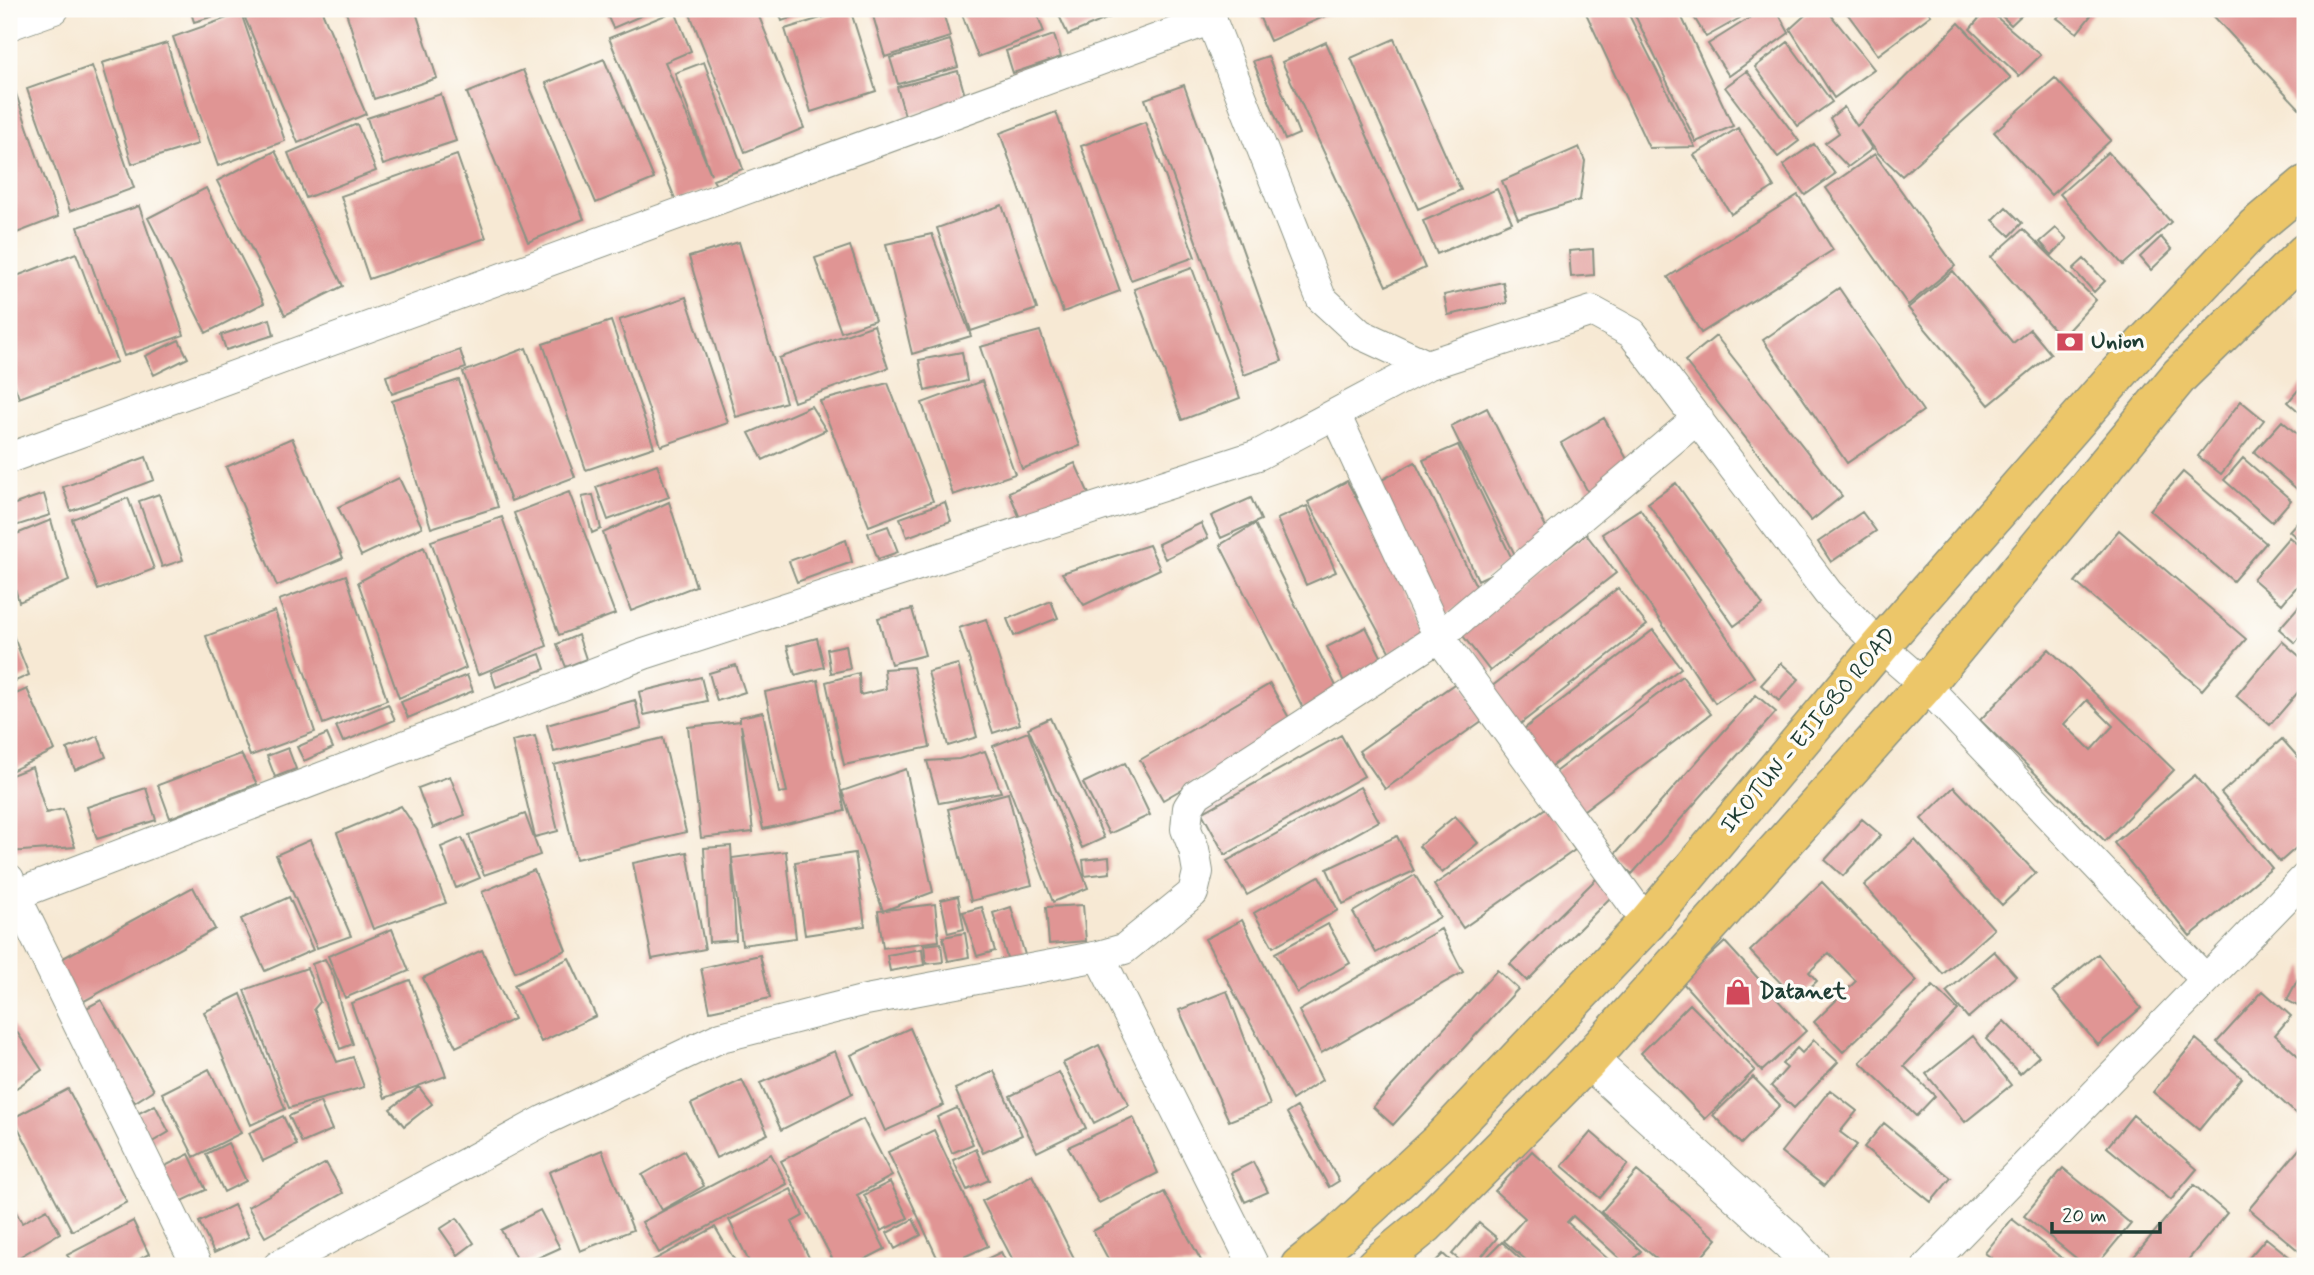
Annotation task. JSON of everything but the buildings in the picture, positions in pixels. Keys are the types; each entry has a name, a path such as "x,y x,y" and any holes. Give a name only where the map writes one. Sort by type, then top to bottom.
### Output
{"main road":[{"name":"IKOTUN - EJIGBO ROAD","path":"1300,1266 1339,1235 1439,1142 1647,923 1880,646 2200,282 2255,227 2305,185"},
{"path":"1375,1266 1426,1225 1589,1060 1925,685 2180,374 2305,253"}],"street":[{"path":"9,25 54,9"},
{"path":"9,458 1210,14 1321,298 1360,334 1427,365"},
{"path":"197,1266 11,889 644,654 1258,455 1427,365 1592,311 1632,332 1828,593 1880,646 1925,685 2206,980"},
{"path":"1335,414 1439,637 1647,923"},
{"path":"278,1266 545,1121 722,1037 866,1000 1124,949 1193,893 1198,872 1194,849 1186,829 1188,808 1197,794 1439,637 1698,418"},
{"path":"1928,1266 2305,878"},
{"path":"1099,956 1254,1266"},
{"path":"1589,1060 1790,1242 1812,1266"}],"place":[{"name":"Union","path":"2070,342"},
{"name":"Datanet","path":"1738,992"}]}
